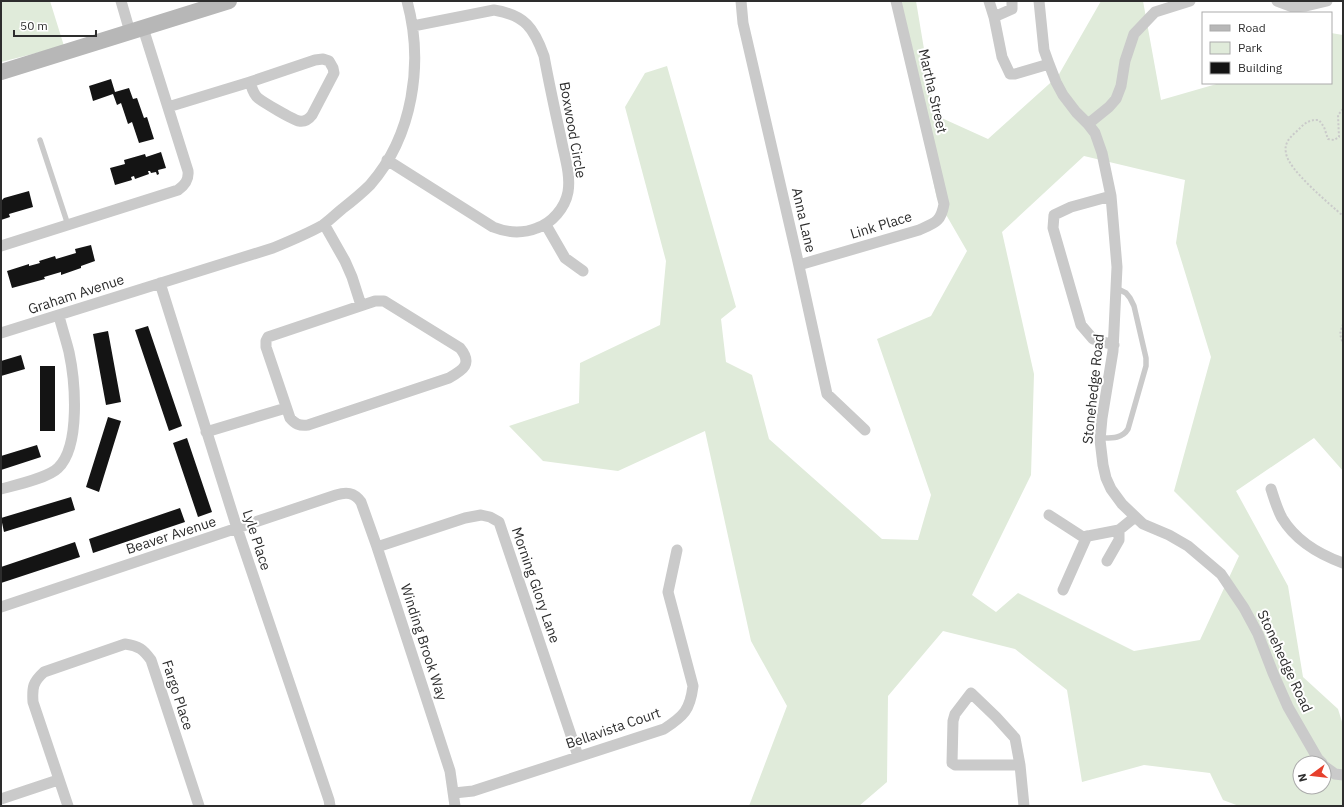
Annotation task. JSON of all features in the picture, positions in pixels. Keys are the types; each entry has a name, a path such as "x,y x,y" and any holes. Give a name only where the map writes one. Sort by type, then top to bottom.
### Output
{"street":[{"path":"1,246 178,190 184,186 189,176 168,107 136,30 121,1"},
{"path":"1,72 229,1"},
{"name":"Graham Avenue","path":"1,333 273,248 294,240 324,224 356,198 370,185 387,160 401,133 411,99 415,61 413,26 407,1"},
{"name":"Anna Lane","path":"741,1 743,23 827,394 864,430"},
{"name":"Martha Street","path":"896,1 940,189"},
{"path":"989,1 994,17 1002,57 1010,74 1015,74 1049,64"},
{"path":"994,17 1012,10 1012,1"},
{"name":"Stonehedge Road","path":"1039,1 1044,50 1049,64 1056,82 1064,95 1076,112 1095,133 1102,153 1111,196 1116,237 1117,267 1114,345 1100,438 1103,466 1111,489 1122,504 1143,524 1169,535 1188,546 1221,574 1244,608 1258,634 1288,707 1316,755"},
{"path":"1088,124 1109,107 1116,98 1121,86 1125,61 1134,34 1155,12 1190,1"},
{"path":"1277,1 1293,7 1296,4 1327,1"},
{"name":"Boxwood Circle","path":"413,26 494,10 507,12 516,16 525,22 532,30 538,39 544,56 568,171 568,192 565,202 553,219 546,225"},
{"path":"168,107 315,60 323,59 330,61 334,73 312,115 308,120 299,121 258,99 252,92 250,82"},
{"path":"387,160 493,227 513,233 524,232 546,225 565,258 583,271"},
{"name":"Link Place","path":"799,265 933,224 942,216 944,204 940,189"},
{"path":"1111,196 1070,206 1054,215 1053,228 1081,326 1093,339 1114,345"},
{"path":"324,224 345,261 361,305"},
{"name":"Lyle Place","path":"160,283 237,528 330,806"},
{"path":"375,301 384,301 460,348 465,354 466,363 462,371 450,378 308,425 302,426 295,424 290,418 286,408 266,347 268,337 361,305 375,301"},
{"path":"1,489 51,474 59,467 67,455 75,412 69,352 59,316"},
{"path":"206,432 286,408"},
{"path":"1271,489 1282,517 1297,538 1316,551 1343,563"},
{"name":"Beaver Avenue","path":"1,607 336,495 352,493"},
{"name":"Winding Brook Way","path":"352,493 357,496 361,502 377,547 450,771 455,806"},
{"name":"Morning Glory Lane","path":"377,547 465,518 481,515 490,517 499,522 578,756"},
{"path":"1049,515 1082,537 1119,530 1135,517"},
{"path":"1107,561 1119,540 1119,530"},
{"path":"1063,590 1087,536"},
{"name":"Bellavista Court","path":"454,793 473,791 664,729 679,719 687,709 691,699 693,686 668,592 677,550"},
{"name":"Fargo Place","path":"58,780 33,702 32,690 36,680 44,672 125,644 136,645 144,651 151,660 198,806"},
{"path":"1020,765 955,766 952,763 953,721 955,714 972,694 1015,738 1020,765 1024,806"},
{"path":"1332,772 1335,774 1343,775"},
{"path":"1,798 58,780 68,806"}],"lane":[{"path":"40,140 68,225"},
{"path":"1100,438 1115,438 1125,434 1128,429 1146,366 1145,350 1134,306 1126,293 1116,288"}],"path":[{"path":"1343,109 1338,115 1338,137 1334,140 1328,139 1324,127 1319,120 1312,119 1307,121 1288,140 1285,152 1288,162 1300,176 1343,216"},
{"path":"1343,324 1340,334 1343,344"}],"green space":[{"path":"1,1 50,1 64,46 1,62"},
{"path":"895,1 916,1 935,115 988,139 1058,76 1101,1 1143,1 1161,100 1217,84 1332,84 1332,33 1343,35 1343,471 1314,438 1236,491 1288,586 1303,677 1338,709 1343,725 1343,806 1239,806 1223,800 1210,773 1144,765 1082,782 1067,690 1015,649 943,631 888,696 887,782 859,806 749,806 787,706 751,641 705,431 618,471 543,461 509,426 579,403 580,363 660,325 666,261 625,107 645,73 667,66 736,307 721,319 726,362 752,375 769,439 882,539 918,540 931,495 877,339 931,316 967,251 937,199","holes":["1084,156 1185,180 1176,243 1211,357 1174,491 1239,556 1200,640 1134,651 1018,593 996,612 972,595 1031,475 1034,374 1002,232"]}],"building":[{"path":"111,79 115,92 129,88 133,99 137,98 144,118 147,117 154,139 139,143 132,122 128,124 121,103 117,105 113,94 93,101 89,86"},
{"path":"161,152 166,168 158,170 159,174 157,175 156,172 151,173 148,171 149,174 135,179 134,176 131,177 132,180 115,185 110,168 125,164 124,160 145,154 146,157"},
{"path":"29,191 33,207 9,214 10,217 1,220 1,201 4,198"},
{"path":"91,245 95,261 61,275 61,272 44,277 45,279 12,288 7,271 29,264 29,266 40,263 39,261 55,256 56,259 76,253 75,249"},
{"path":"148,326 182,426 169,431 135,330"},
{"path":"108,331 121,402 106,405 93,334"},
{"path":"21,355 25,369 1,376 1,361"},
{"path":"40,366 55,366 55,431 40,431"},
{"path":"108,417 121,421 99,492 86,487"},
{"path":"187,438 212,512 198,517 173,443"},
{"path":"37,445 41,457 1,470 1,456"},
{"path":"71,497 75,510 4,532 1,518"},
{"path":"180,508 185,522 93,553 89,539"},
{"path":"75,542 80,557 1,583 1,567"}]}
